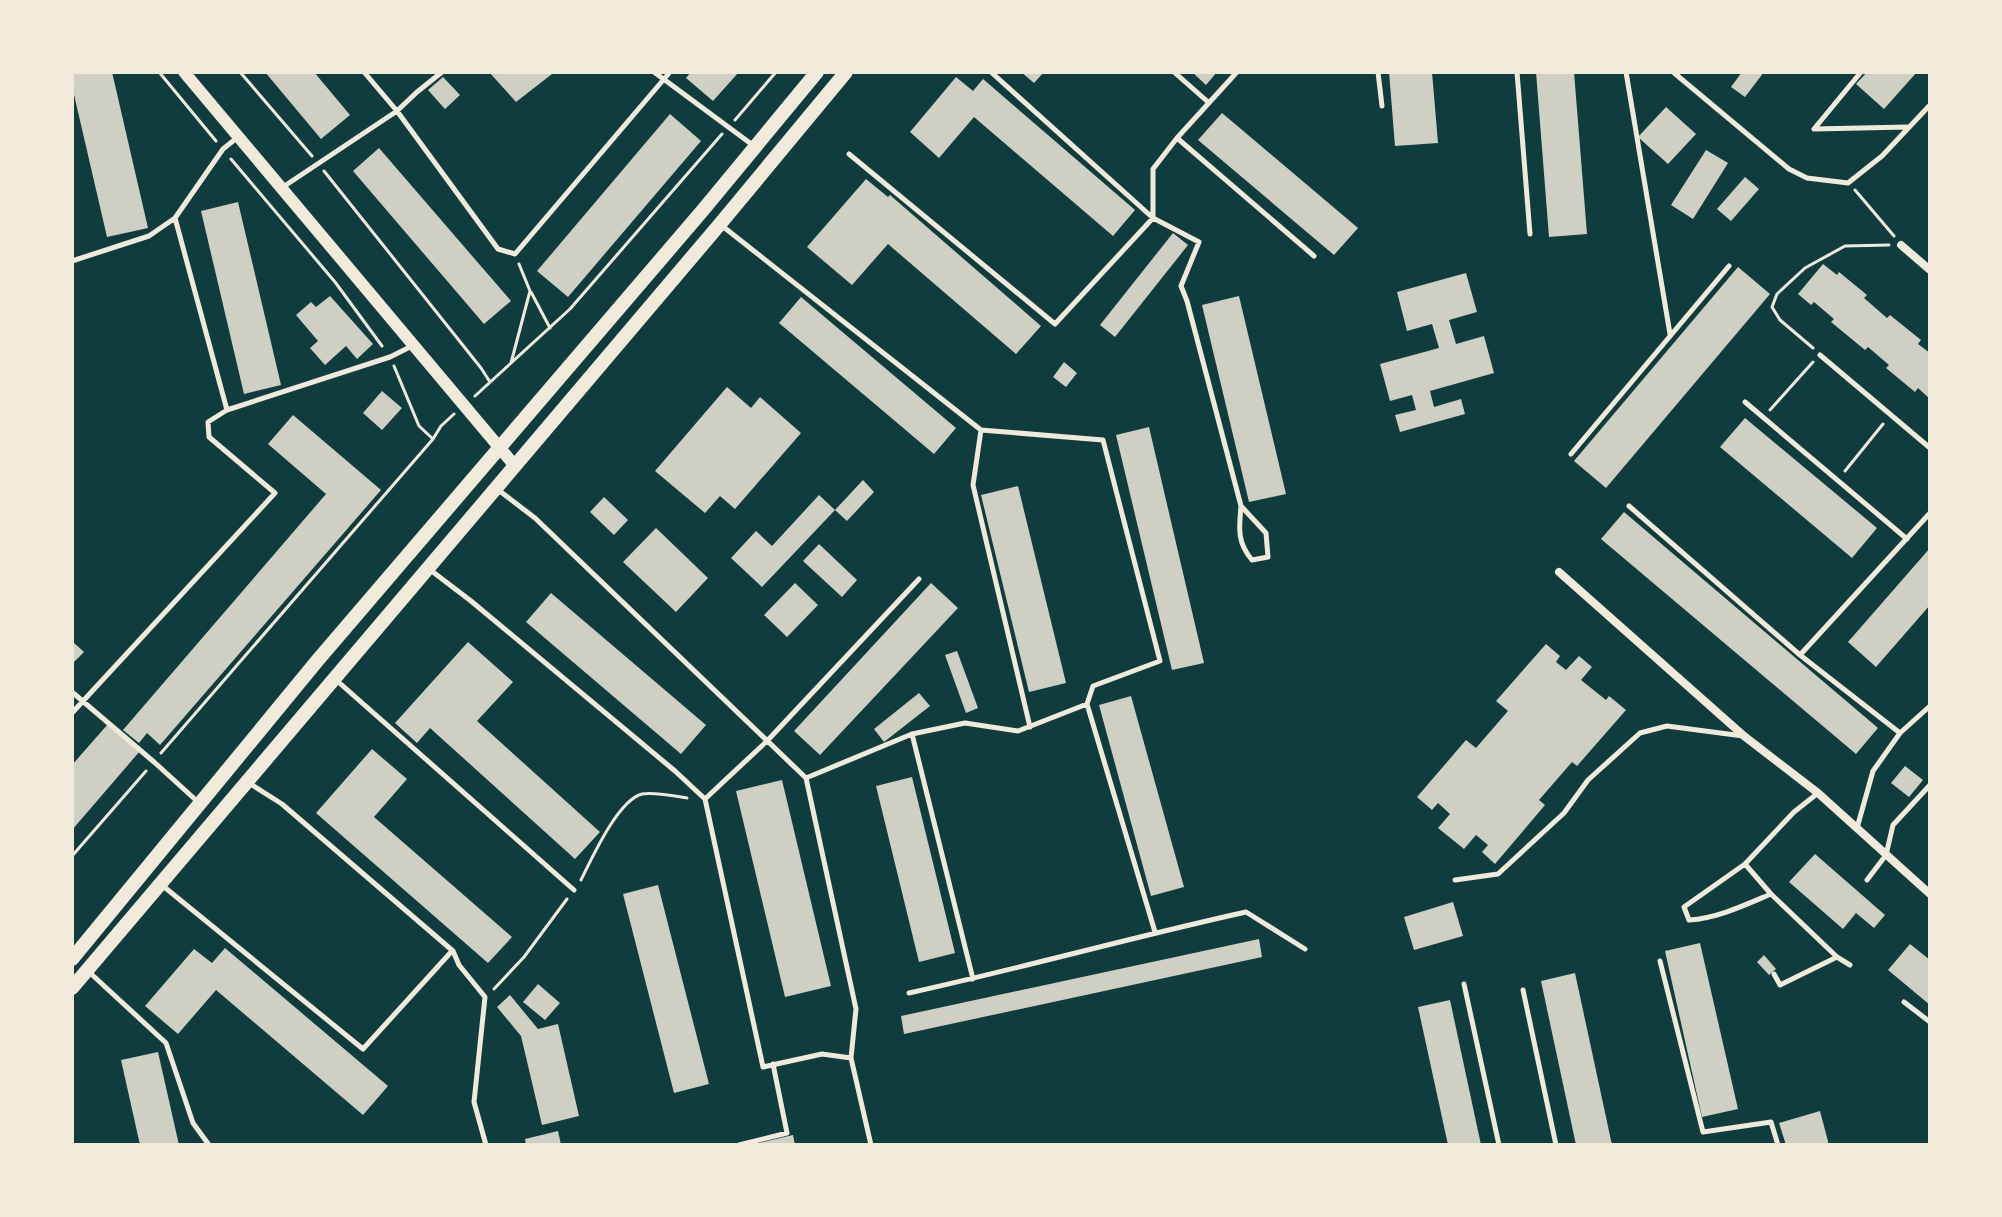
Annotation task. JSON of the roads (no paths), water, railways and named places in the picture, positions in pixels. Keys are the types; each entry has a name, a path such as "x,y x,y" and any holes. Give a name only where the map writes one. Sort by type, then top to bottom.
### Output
{"main road":[{"path":"72,959 317,661 693,222 817,72"},
{"path":"72,988 497,489 846,72"},
{"path":"231,766 246,781"},
{"path":"199,803 215,818"}],"street":[{"path":"184,72 515,466"},
{"path":"1901,245 1930,270"},
{"path":"1559,572 1744,736 1818,793 1930,894"}],"lane":[{"path":"364,72 397,111 498,249 515,254 670,72"},
{"path":"282,188 397,111 442,72"},
{"path":"654,72 755,147"},
{"path":"991,72 1153,218 1199,242 1181,286 1241,506 1239,526 1243,550 1252,560 1268,557 1266,533 1241,506"},
{"path":"1174,72 1208,102"},
{"path":"849,154 1055,324 1153,218 1153,169 1237,72"},
{"path":"1378,72 1382,106"},
{"path":"1517,72 1530,234"},
{"path":"1626,72 1670,334"},
{"path":"1673,72 1789,169 1807,178 1848,183 1882,156 1930,105"},
{"path":"1861,72 1814,129 1908,127"},
{"path":"72,260 149,236 175,218 223,149 239,136"},
{"path":"1177,138 1314,256"},
{"path":"175,218 227,410"},
{"path":"720,224 981,430 1103,440 1160,661 1093,686 1087,704 1155,932"},
{"path":"1571,454 1729,266"},
{"path":"72,713 275,493 209,437 208,422 227,410 390,357 414,344"},
{"path":"1820,355 1930,448"},
{"path":"1745,402 1907,539"},
{"path":"981,430 973,485 1030,727"},
{"path":"497,489 535,518 806,778 856,1009 851,1058 871,1145"},
{"path":"1629,506 1800,655 1900,733"},
{"path":"1800,655 1930,513"},
{"path":"428,569 507,631 705,799 763,1067 822,1054 851,1058"},
{"path":"705,799 767,741 919,579"},
{"path":"335,678 574,890"},
{"path":"72,692 199,803"},
{"path":"806,778 912,734 965,723 1018,731 1087,704"},
{"path":"1857,828 1873,771 1900,733 1930,706"},
{"path":"1455,880 1498,874 1564,813 1588,780 1640,733 1667,726 1744,736"},
{"path":"912,734 973,979"},
{"path":"246,781 282,804 453,951 459,965 485,997 474,1102 486,1145"},
{"path":"1867,880 1886,855 1893,825 1930,785"},
{"path":"1771,894 1705,919 1689,920 1684,907 1745,864 1794,812 1818,793"},
{"path":"1745,864 1771,894 1837,957 1850,965"},
{"path":"160,883 363,1049 453,951"},
{"path":"909,993 1246,912 1305,949"},
{"path":"1774,974 1780,985 1837,957"},
{"path":"1660,961 1703,1132 1771,1122 1778,1145"},
{"path":"87,970 166,1043 193,1123 209,1145"},
{"path":"1464,984 1499,1145"},
{"path":"1523,990 1556,1145"},
{"path":"1904,1002 1930,1022"},
{"path":"739,1145 787,1133 773,1064"}]}
